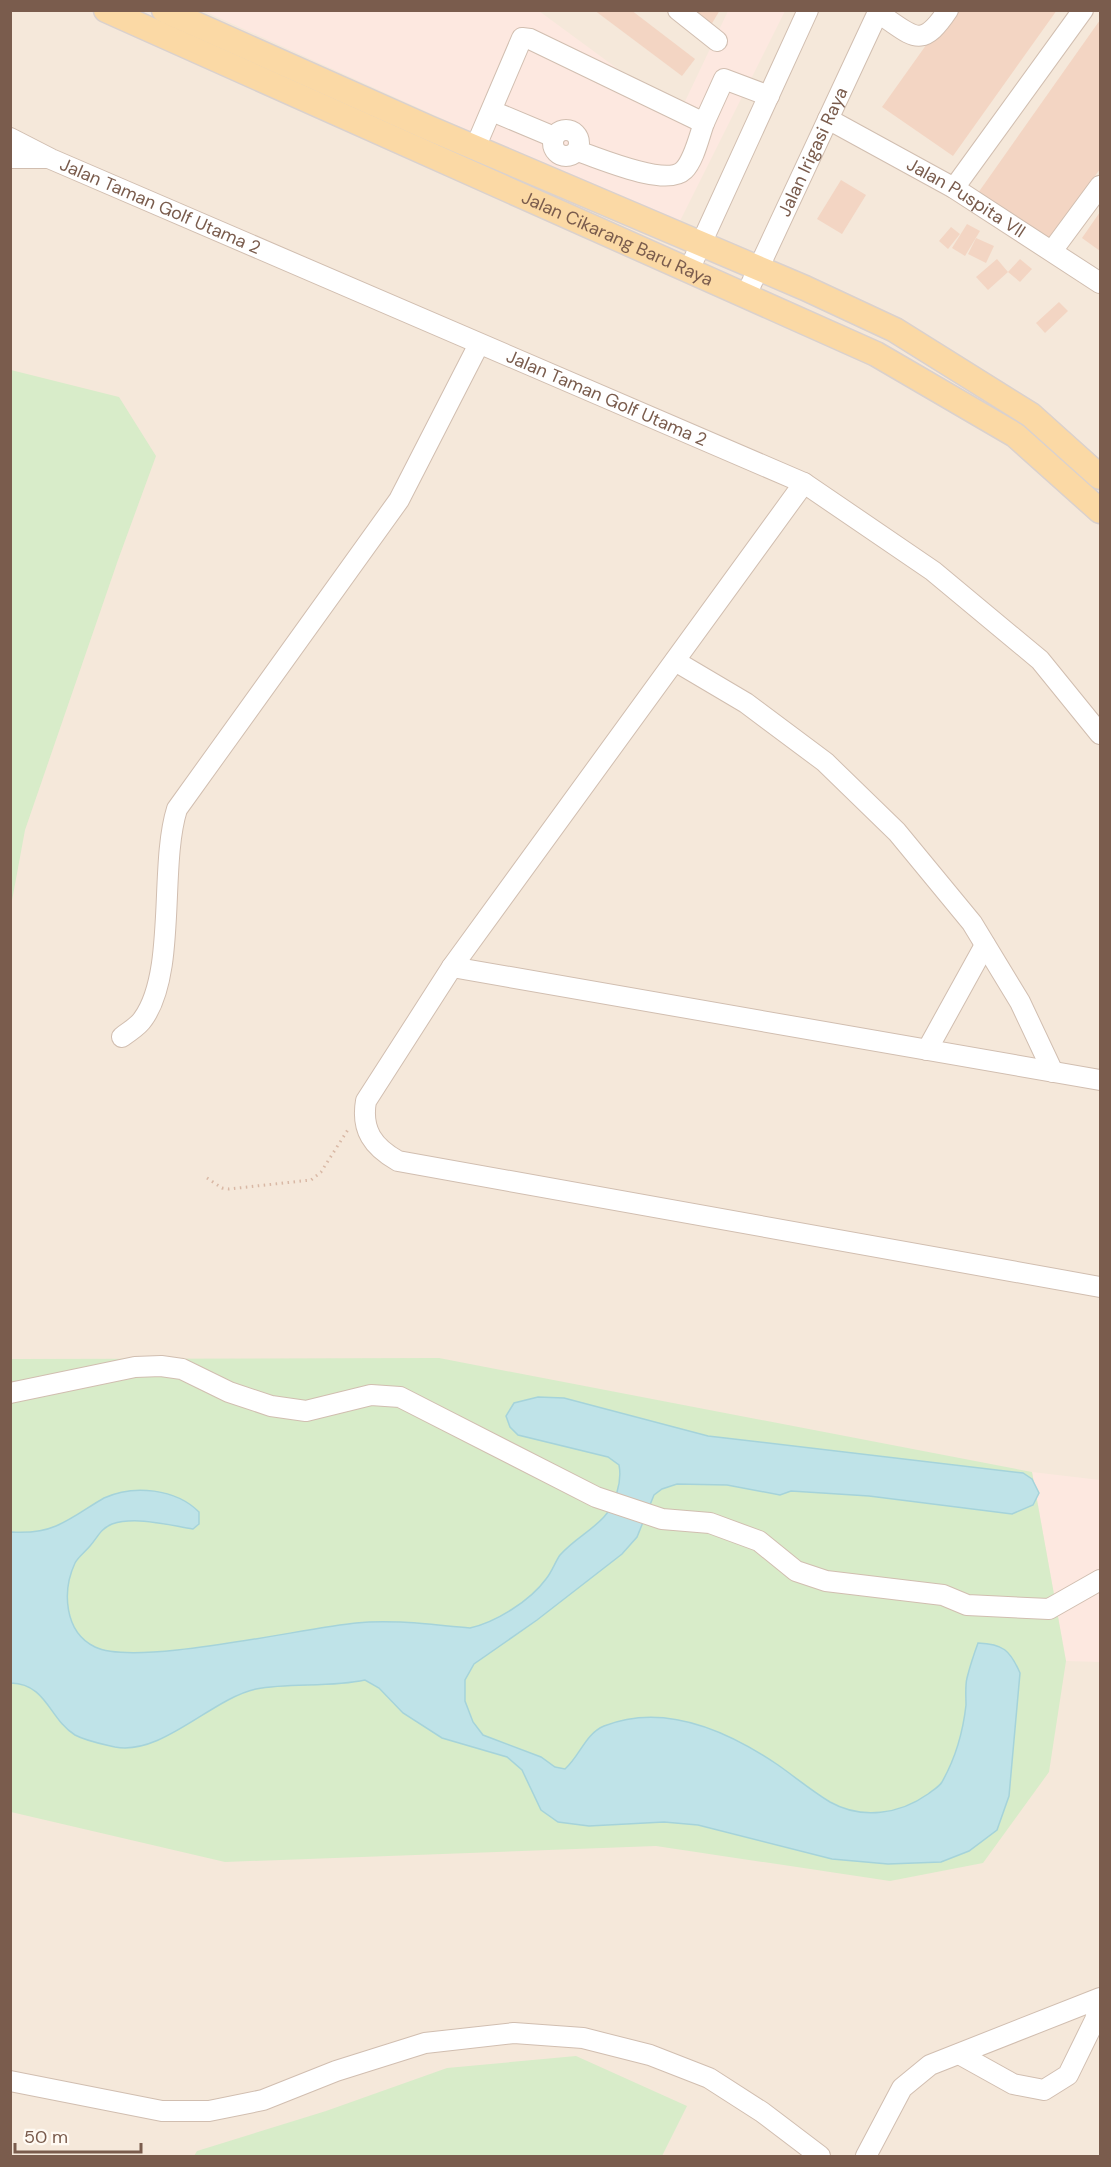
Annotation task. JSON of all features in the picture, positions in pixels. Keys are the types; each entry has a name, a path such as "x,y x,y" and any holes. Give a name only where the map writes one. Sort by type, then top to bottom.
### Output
{"main road":[{"name":"Jalan Cikarang Baru Raya","path":"106,10 528,201 876,354 1015,435 1101,511"},
{"name":"Jalan Cikarang Baru Raya","path":"164,10 475,148 806,288 895,330 1031,415 1101,477"},
{"path":"787,313 792,297 806,288"}],"street":[{"path":"678,10 717,41"},
{"path":"689,270 808,10"},
{"path":"878,12 913,35 922,37 934,31 948,10"},
{"path":"954,188 1083,10"},
{"name":"Jalan Irigasi Raya","path":"746,295 878,12"},
{"path":"475,148 519,40 525,38 704,123"},
{"path":"492,111 554,137 555,150 559,154 566,156 577,151 657,176 674,176 688,165 724,79 769,96"},
{"name":"Jalan Puspita VII","path":"828,119 954,188 1101,283"},
{"name":"Jalan Taman Golf Utama 2","path":"10,138 51,159 804,483 933,571 1040,660 1101,734"},
{"name":"Jalan Taman Golf Utama 2","path":"10,158 51,159"},
{"path":"1053,251 1101,186"},
{"path":"122,1037 144,1017 154,995 159,974 171,828 177,809 399,500 479,344"},
{"path":"804,483 452,967 366,1101 363,1117 367,1134 382,1152 398,1161 1101,1287"},
{"path":"675,661 746,703 825,762 897,832 972,923 1020,1002 1053,1072"},
{"path":"927,1050 985,945"},
{"path":"452,967 1101,1080"},
{"path":"10,1393 135,1367 161,1366 182,1369 239,1396 271,1406 295,1409 325,1408 371,1395 400,1397 596,1497 662,1519 710,1523 759,1541 796,1571 826,1581 943,1596 967,1605 1049,1609 1101,1580"},
{"path":"959,2054 1013,2084 1044,2090 1068,2075 1095,2020 1101,1999"},
{"path":"866,2157 902,2088 930,2065 1101,1999"},
{"path":"10,2081 162,2111 209,2111 263,2100 336,2071 425,2043 514,2032 583,2038 650,2055 709,2078 762,2112 820,2157"}],"path":[{"path":"207,1178 222,1188 229,1189 311,1180 321,1172 366,1101"}],"shaded area":[{"path":"11,11 1100,11 1100,2156 11,2156"},
{"path":"204,11 539,11 679,114 728,11 785,11 678,225"},
{"path":"1032,1472 1100,1480 1100,1662 1066,1661"}],"green space":[{"path":"11,370 119,397 156,456 25,830 11,906"},
{"path":"439,1358 1032,1472 1066,1661 1049,1772 983,1863 890,1881 656,1846 225,1862 11,1812 11,1359"},
{"path":"576,2056 687,2106 662,2156 194,2156 197,2151 326,2111 447,2068"}],"water":[{"path":"538,1397 564,1398 708,1436 1023,1473 1032,1479 1039,1493 1033,1505 1012,1514 869,1496 791,1491 780,1495 727,1485 677,1484 662,1489 654,1495 637,1537 622,1554 537,1620 474,1664 465,1680 465,1701 473,1722 483,1735 541,1757 555,1767 565,1769 592,1734 604,1726 627,1719 649,1717 672,1719 717,1731 738,1741 778,1765 823,1798 842,1808 868,1813 893,1810 917,1801 942,1782 955,1755 961,1735 966,1705 966,1681 978,1643 994,1645 1009,1654 1020,1673 1009,1796 997,1830 969,1851 941,1862 888,1864 832,1859 698,1825 664,1822 589,1826 558,1822 541,1810 522,1770 507,1757 442,1738 403,1713 379,1688 365,1680 256,1689 239,1695 168,1735 133,1748 115,1747 75,1735 66,1728 33,1689 11,1683 11,1532 34,1532 51,1528 104,1498 128,1491 154,1491 179,1498 199,1512 199,1524 193,1529 142,1521 112,1524 102,1531 78,1559 68,1586 68,1610 77,1631 95,1647 116,1652 182,1650 356,1623 413,1623 470,1628 501,1616 531,1595 548,1576 560,1555 601,1520 613,1503 619,1482 619,1465 608,1457 518,1435 510,1427 506,1416 514,1403"}],"building":[{"path":"594,10 631,10 695,59 682,76"},
{"path":"689,10 720,10 711,25"},
{"path":"951,10 1057,10 953,156 882,107"},
{"path":"1100,20 1100,169 1048,242 978,193"},
{"path":"841,180 866,195 842,234 817,219"},
{"path":"1100,212 1100,251 1082,238"},
{"path":"967,224 980,231 965,256 952,248"},
{"path":"951,227 960,234 948,249 939,241"},
{"path":"976,238 994,246 986,263 968,254"},
{"path":"997,259 1008,272 988,290 976,277"},
{"path":"1020,259 1032,269 1020,282 1008,272"},
{"path":"1059,302 1068,311 1045,333 1036,323"}]}
